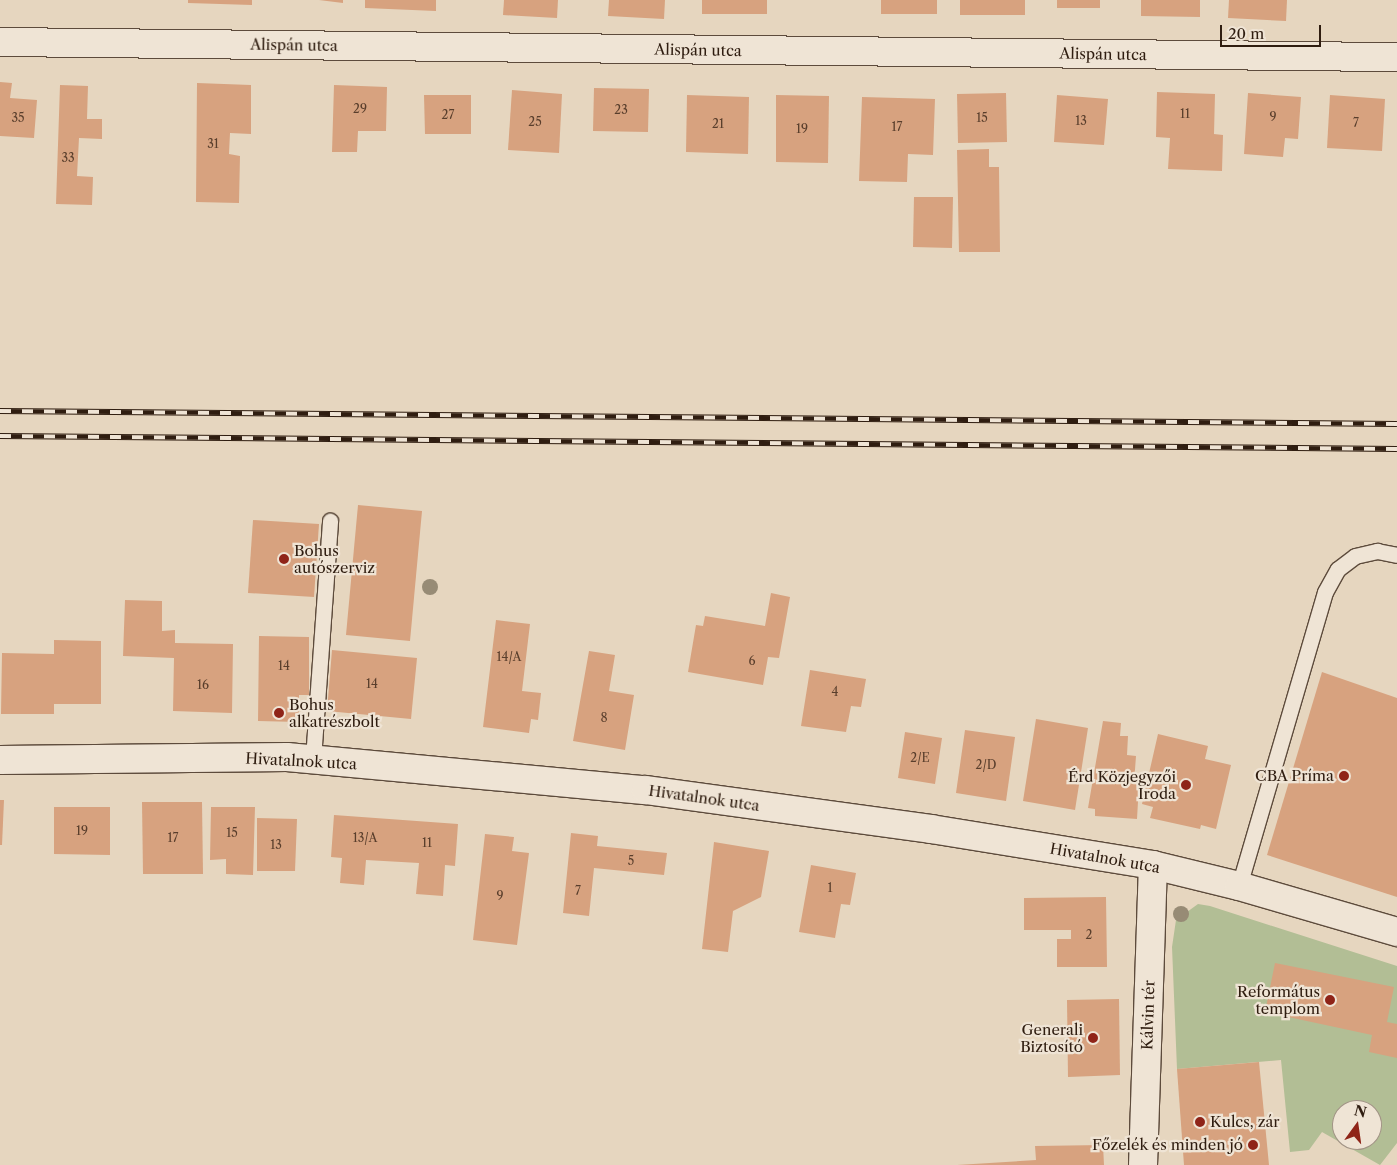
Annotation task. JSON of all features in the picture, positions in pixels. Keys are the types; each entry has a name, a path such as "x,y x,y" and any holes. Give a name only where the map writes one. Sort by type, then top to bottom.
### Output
{"street":[{"name":"Alispán utca","path":"0,42 1397,57"},
{"name":"Hivatalnok utca","path":"0,760 287,757 646,790 931,829 1153,865 1239,886 1397,932"},
{"name":"Kálvin tér","path":"1143,1165 1153,865"}],"lane":[{"path":"313,760 330,521"},
{"path":"1239,886 1325,592 1338,569 1355,556 1377,551 1397,554"}],"green space":[{"path":"1198,904 1210,906 1397,966 1397,1143 1380,1165 1354,1150 1382,1150 1382,1100 1332,1100 1332,1138 1322,1132 1309,1150 1290,1152 1281,1060 1177,1069 1172,947 1176,920"}],"building":[{"path":"188,0 252,0 252,5 188,3"},
{"path":"319,0 343,0 343,3"},
{"path":"365,0 436,0 436,11 365,8"},
{"path":"504,0 558,0 557,18 503,15"},
{"path":"609,0 665,0 664,19 608,16"},
{"path":"702,0 767,0 767,14 702,14"},
{"path":"881,0 937,0 937,14 881,14"},
{"path":"960,0 1025,0 1025,15 960,15"},
{"path":"1057,0 1100,0 1100,8 1057,8"},
{"path":"1141,0 1200,0 1200,17 1141,16"},
{"path":"1229,0 1287,0 1286,21 1228,18"},
{"path":"0,82 12,83 10,98 37,100 34,138 0,136"},
{"path":"197,83 251,85 251,134 230,133 229,154 240,156 239,203 196,202"},
{"path":"60,85 88,86 87,119 102,119 102,139 79,138 77,176 93,177 92,205 56,204"},
{"path":"334,85 387,87 386,131 358,131 357,152 332,152"},
{"path":"594,88 649,89 648,132 593,131"},
{"path":"512,90 562,94 559,153 508,150"},
{"path":"1157,92 1215,94 1214,134 1223,135 1222,171 1168,169 1170,138 1156,137"},
{"path":"1006,93 1007,142 958,143 957,94"},
{"path":"1248,93 1301,97 1298,139 1285,138 1283,157 1244,154"},
{"path":"424,95 471,95 471,134 425,134"},
{"path":"687,95 749,97 748,154 686,152"},
{"path":"776,95 829,96 828,163 776,162"},
{"path":"1057,95 1108,99 1104,145 1054,142"},
{"path":"1330,95 1385,99 1382,151 1327,148"},
{"path":"862,97 935,99 933,155 908,154 907,182 859,181"},
{"path":"989,149 989,167 999,167 1000,252 959,252 957,150"},
{"path":"914,197 953,197 952,248 913,247"},
{"path":"358,505 422,511 410,641 346,635"},
{"name":"Bohus autószerviz","path":"253,520 319,524 314,597 248,593"},
{"path":"771,593 790,597 779,658 768,657 763,685 688,672 696,625 703,626 705,616 765,626"},
{"path":"125,600 162,601 162,631 175,630 175,643 233,644 232,713 173,711 174,658 123,656"},
{"path":"496,620 530,624 522,691 541,693 538,720 531,719 529,733 483,727"},
{"path":"259,636 309,637 309,695 299,695 299,722 258,721"},
{"path":"54,640 101,641 101,704 54,704 54,714 1,714 2,653 54,654"},
{"path":"332,650 417,658 411,719 327,711"},
{"path":"589,651 615,655 609,691 634,695 625,750 573,741"},
{"path":"810,670 866,679 861,707 851,706 846,732 801,726"},
{"name":"CBA Príma","path":"1322,672 1397,698 1397,897 1267,855"},
{"path":"1036,719 1088,728 1075,810 1023,801"},
{"path":"1103,721 1121,723 1120,736 1128,736 1127,755 1136,756 1134,783 1139,784 1137,819 1095,816 1095,809 1088,808"},
{"path":"965,730 1015,737 1006,801 956,793"},
{"path":"905,732 942,738 935,784 898,778"},
{"name":"Érd Közjegyzői Iroda","path":"1158,734 1208,746 1205,759 1231,765 1216,829 1201,825 1200,829 1150,818 1153,807 1142,804"},
{"path":"0,800 4,800 2,845 0,845"},
{"path":"142,802 202,802 203,874 143,874"},
{"path":"54,807 110,807 110,855 54,854"},
{"path":"211,807 255,807 253,875 226,874 226,859 210,860"},
{"path":"334,815 458,824 455,866 445,865 443,896 416,894 419,863 366,860 364,885 340,883 342,858 331,857"},
{"path":"257,818 297,819 295,871 257,871"},
{"path":"571,833 598,836 597,846 667,853 664,875 594,868 589,916 563,913"},
{"path":"485,834 514,837 512,851 529,853 517,945 473,940"},
{"path":"714,842 769,851 761,897 733,911 728,952 702,949"},
{"path":"811,865 856,873 850,905 841,904 835,938 799,932"},
{"path":"1106,897 1107,967 1057,967 1057,939 1071,939 1071,930 1024,930 1024,898"},
{"name":"Református templom","path":"1275,963 1394,987 1387,1022 1397,1024 1397,1058 1369,1052 1372,1035 1265,1012"},
{"name":"Generali Biztosító","path":"1119,999 1120,1075 1068,1077 1067,1000"},
{"path":"1259,1062 1269,1165 1184,1165 1177,1069"},
{"path":"1103,1145 1104,1165 957,1165 1036,1160 1035,1146"}],"railway":[{"path":"0,411 1397,424"},
{"path":"0,436 1397,449"}],"place":[{"name":"Bohus autószerviz","path":"284,559"},
{"name":"Bohus alkatrészbolt","path":"279,713"},
{"name":"CBA Príma","path":"1344,776"},
{"name":"Érd Közjegyzői Iroda","path":"1186,785"},
{"name":"Református templom","path":"1330,1000"},
{"name":"Generali Biztosító","path":"1093,1038"},
{"name":"Kulcs, zár","path":"1200,1122"},
{"name":"Főzelék és minden jó","path":"1253,1145"}]}
